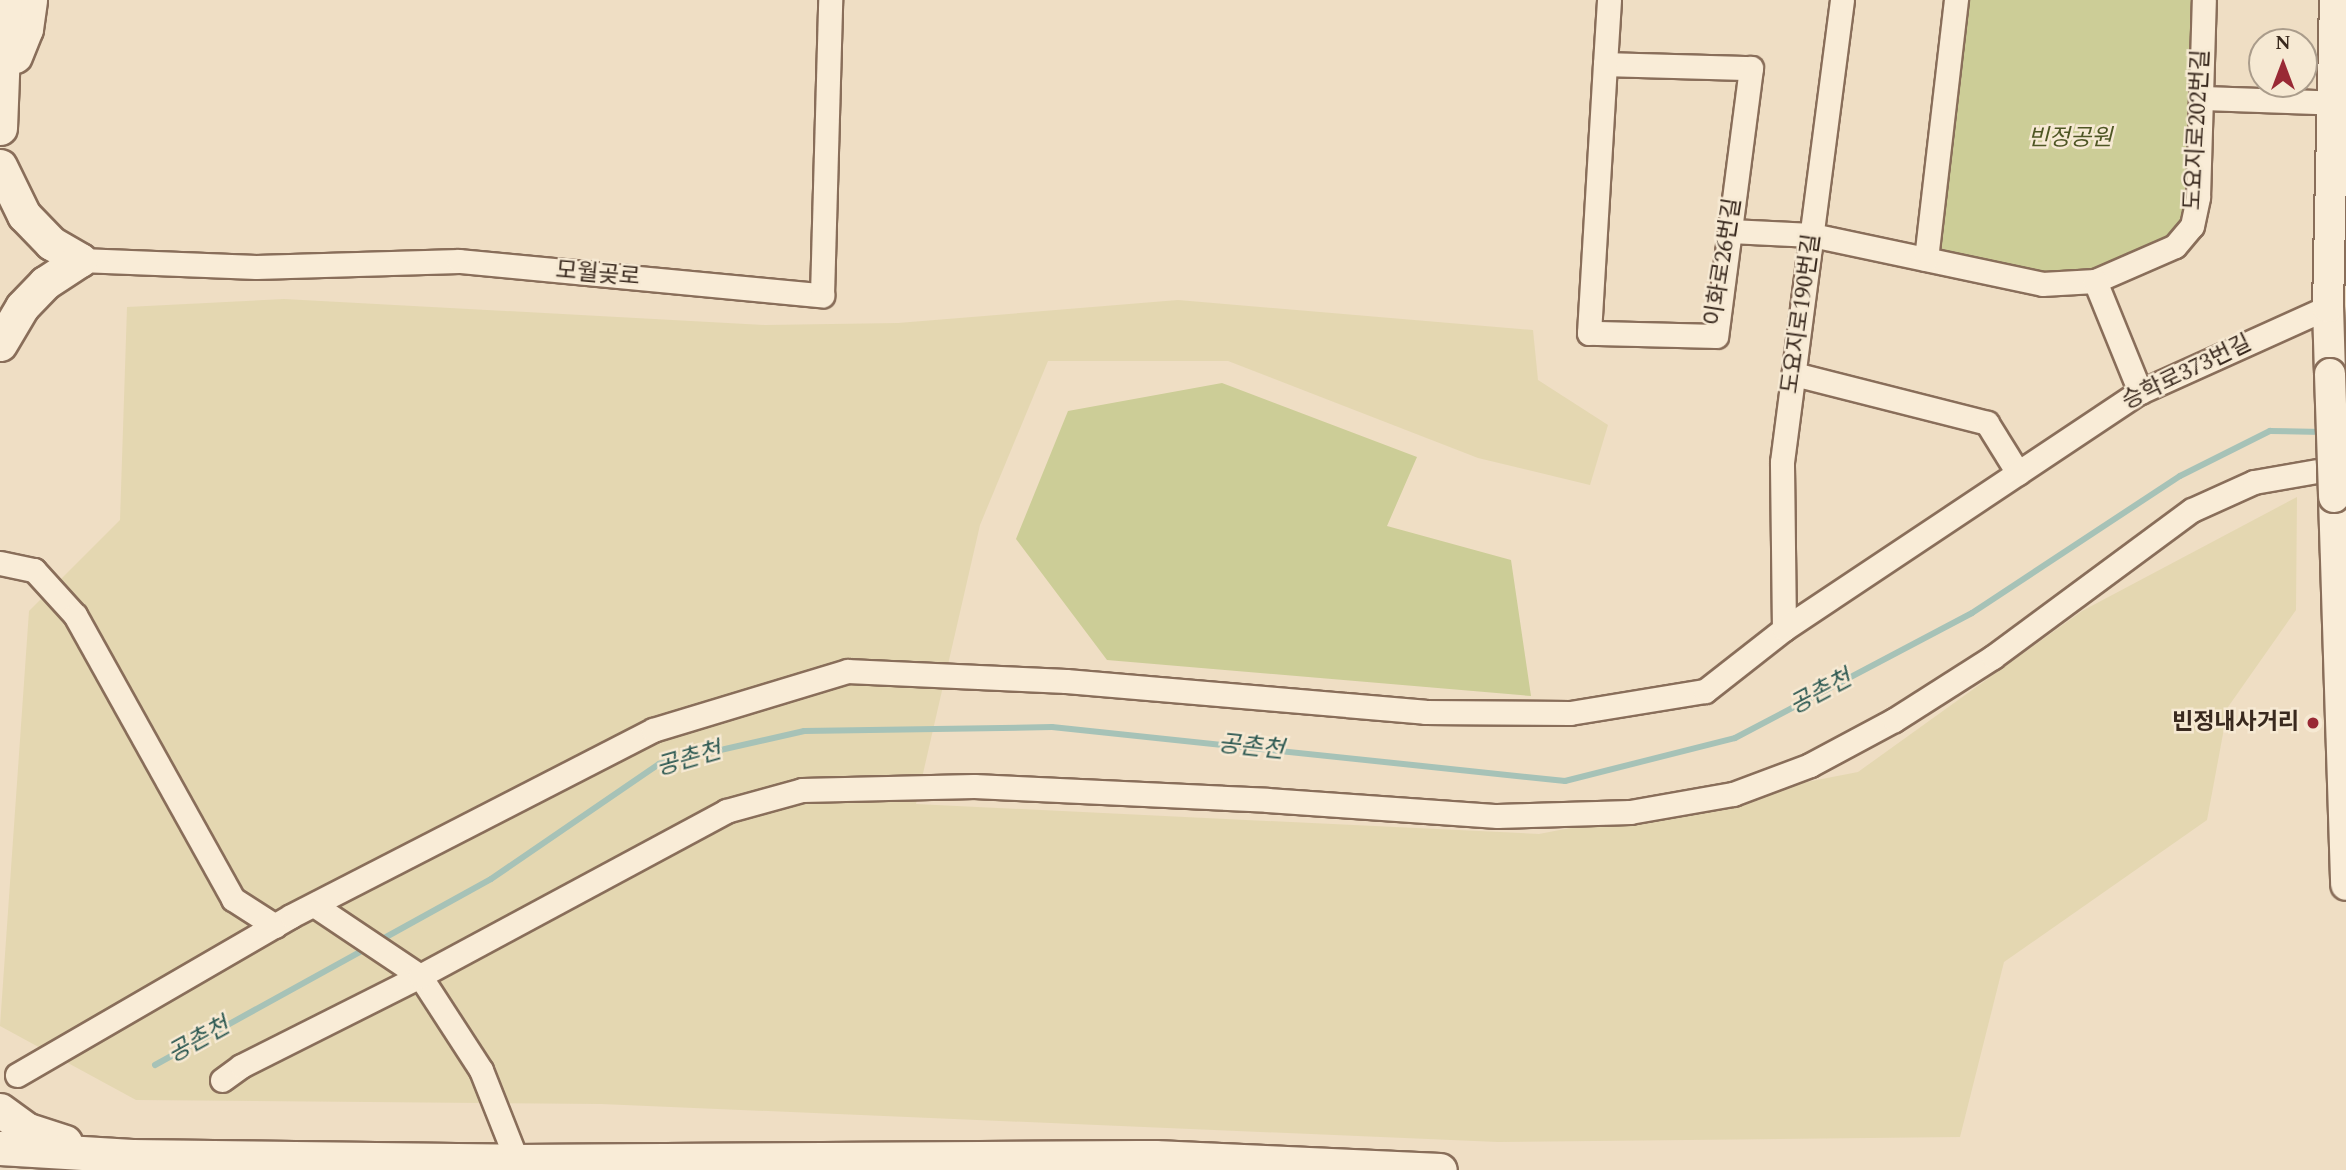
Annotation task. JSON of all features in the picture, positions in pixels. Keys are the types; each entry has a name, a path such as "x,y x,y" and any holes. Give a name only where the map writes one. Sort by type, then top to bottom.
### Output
{"main road":[{"path":"0,128 5,0"},
{"path":"1,91 26,29 30,0"},
{"path":"0,166 24,215 51,243 80,260 45,283 22,307 0,344"},
{"path":"0,1110 28,1130 62,1142 132,1156"},
{"path":"0,1148 132,1156 428,1165 517,1161 1155,1157 1440,1170"}],"street":[{"name":"모월곶로","path":"80,260 256,267 459,261 822,295 830,0"},
{"name":"이화로26번길","path":"1605,64 1751,68 1716,336 1589,333 1605,64 1609,0"},
{"name":"도요지로190번길","path":"1784,629 1782,462 1842,0"},
{"path":"1926,259 1956,0"},
{"name":"도요지로202번길","path":"1730,231 1812,235 2042,284 2095,281 2175,246 2192,226 2198,197 2204,0"},
{"path":"2335,0 2339,104 2328,307 2335,359 2334,496 2346,885"},
{"path":"2201,98 2339,104"},
{"path":"2095,281 2140,392"},
{"name":"승학로373번길","path":"17,1075 275,926 321,909 653,730 847,671 1066,681 1425,712 1570,713 1705,691 1784,629 2140,392 2328,307"},
{"path":"1794,374 1987,423 2018,473"},
{"path":"222,1080 241,1066 415,973 726,811 802,790 974,786 1497,816 1630,812 1733,794 1810,765 1894,720 1993,657 2192,510 2254,482 2346,466"},
{"path":"0,563 34,570 75,615 233,899 275,926"},
{"path":"321,909 415,973 481,1070 517,1161"}],"shaded area":[{"path":"284,299 765,325 898,323 1178,300 1533,330 1538,380 1608,425 1590,485 1478,458 1228,361 1048,361 980,525 916,804 1539,834 1858,772 2082,611 2297,497 2296,610 2228,707 2207,820 2004,962 1960,1137 1498,1142 601,1104 136,1100 0,1026 29,611 120,520 127,307"}],"green space":[{"name":"빈정공원","path":"1959,0 2201,0 2195,197 2173,243 2093,278 2042,280 1930,256"},
{"path":"1222,383 1417,457 1387,526 1511,560 1531,696 1107,660 1016,539 1068,411"}],"waterway":[{"name":"공촌천","path":"377,942 491,879 659,764 804,731 1052,727 1565,781 1735,738 1972,613 2180,476 2270,431 2323,432"},
{"name":"공촌천","path":"155,1065 367,948"}],"place":[{"name":"빈정내사거리","path":"2313,723"}]}
